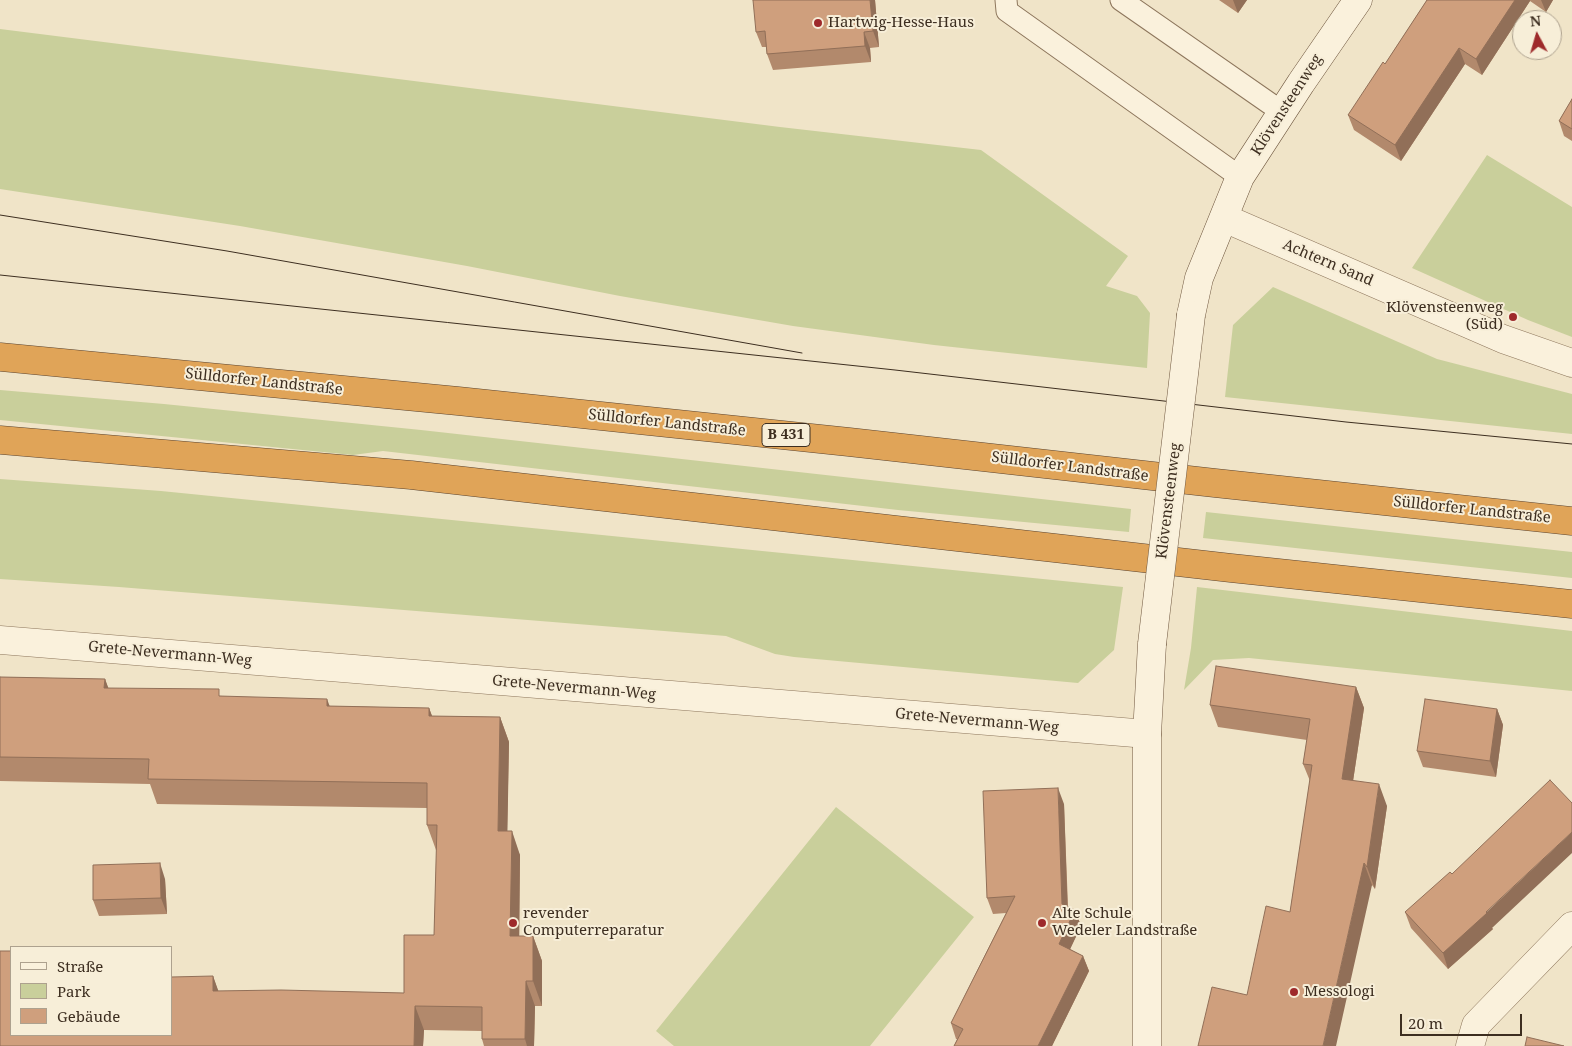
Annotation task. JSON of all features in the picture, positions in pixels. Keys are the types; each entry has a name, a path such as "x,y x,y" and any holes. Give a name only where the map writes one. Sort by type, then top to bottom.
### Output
{"highway":[{"name":"Sülldorfer Landstraße","path":"0,357 488,404 849,442 1215,484 1572,520"},
{"path":"0,440 411,476 1231,568 1572,604"}],"street":[{"name":"Klövensteenweg","path":"1147,1046 1147,734 1152,644 1191,315 1199,278 1240,177 1358,0"},
{"name":"Achtern Sand","path":"1224,218 1503,339 1572,363"},
{"name":"Grete-Nevermann-Weg","path":"0,640 1091,731 1147,734"},
{"path":"1470,1046 1476,1025 1572,926"}],"lane":[{"path":"1006,0 1007,11 1240,177"},
{"path":"1121,0 1282,112"}],"green space":[{"path":"0,29 780,127 981,150 1128,256 1106,286 1137,296 1150,313 1147,368 934,345 793,326 240,226 0,189"},
{"path":"1487,155 1572,207 1572,337 1528,320 1412,268"},
{"path":"1273,287 1437,359 1572,394 1572,434 1225,397 1233,325"},
{"path":"0,390 164,404 421,430 1131,509 1129,532 898,510 383,451 353,455 0,420"},
{"path":"0,479 161,491 1123,587 1114,650 1078,683 794,657 775,654 726,636 0,579"},
{"path":"1206,512 1572,552 1572,578 1203,538"},
{"path":"1197,587 1572,631 1572,691 1249,658 1213,660 1184,690 1191,648"},
{"path":"836,807 974,917 870,1046 674,1046 656,1031"}],"building":[{"name":"Hartwig-Hesse-Haus","path":"753,0 870,0 873,31 864,32 865,46 767,54 765,31 756,32"},
{"path":"1427,0 1515,0 1476,59 1459,48 1395,145 1348,115 1383,62 1385,64"},
{"path":"1572,99 1572,129 1559,121"},
{"path":"1216,666 1356,687 1342,779 1379,784 1367,867 1364,863 1323,1046 1198,1046 1212,987 1247,995 1266,906 1290,912 1312,765 1303,764 1310,719 1210,705"},
{"path":"0,677 105,679 104,688 219,689 219,696 327,699 327,706 429,708 429,716 500,717 498,831 512,831 510,936 533,936 533,981 526,981 525,1039 482,1039 482,1007 415,1006 414,1046 0,1046 0,951 10,951 10,1036 172,1036 172,977 213,976 213,991 281,990 404,993 404,935 434,935 437,825 427,825 427,783 148,779 149,759 0,757"},
{"path":"1425,699 1497,709 1490,761 1417,751"},
{"path":"1550,780 1572,803 1572,832 1443,953 1405,912 1450,872 1452,874"},
{"name":"Alte Schule Wedeler Landstraße","path":"1058,788 1062,904 1075,910 1059,944 1083,956 1038,1046 954,1046 963,1029 951,1023 1015,896 987,898 983,791"},
{"path":"160,863 161,898 93,900 93,865"},
{"path":"1527,1037 1564,1046 1525,1046"}],"tram line":[{"path":"0,215 227,251 802,353"},
{"path":"0,275 895,370 1346,422 1572,444"}],"place":[{"name":"Hartwig-Hesse-Haus","path":"818,23"},
{"name":"Klövensteenweg (Süd)","path":"1513,317"},
{"name":"revender Computerreparatur","path":"513,923"},
{"name":"Alte Schule Wedeler Landstraße","path":"1042,923"},
{"name":"Messologi","path":"1294,992"}]}
